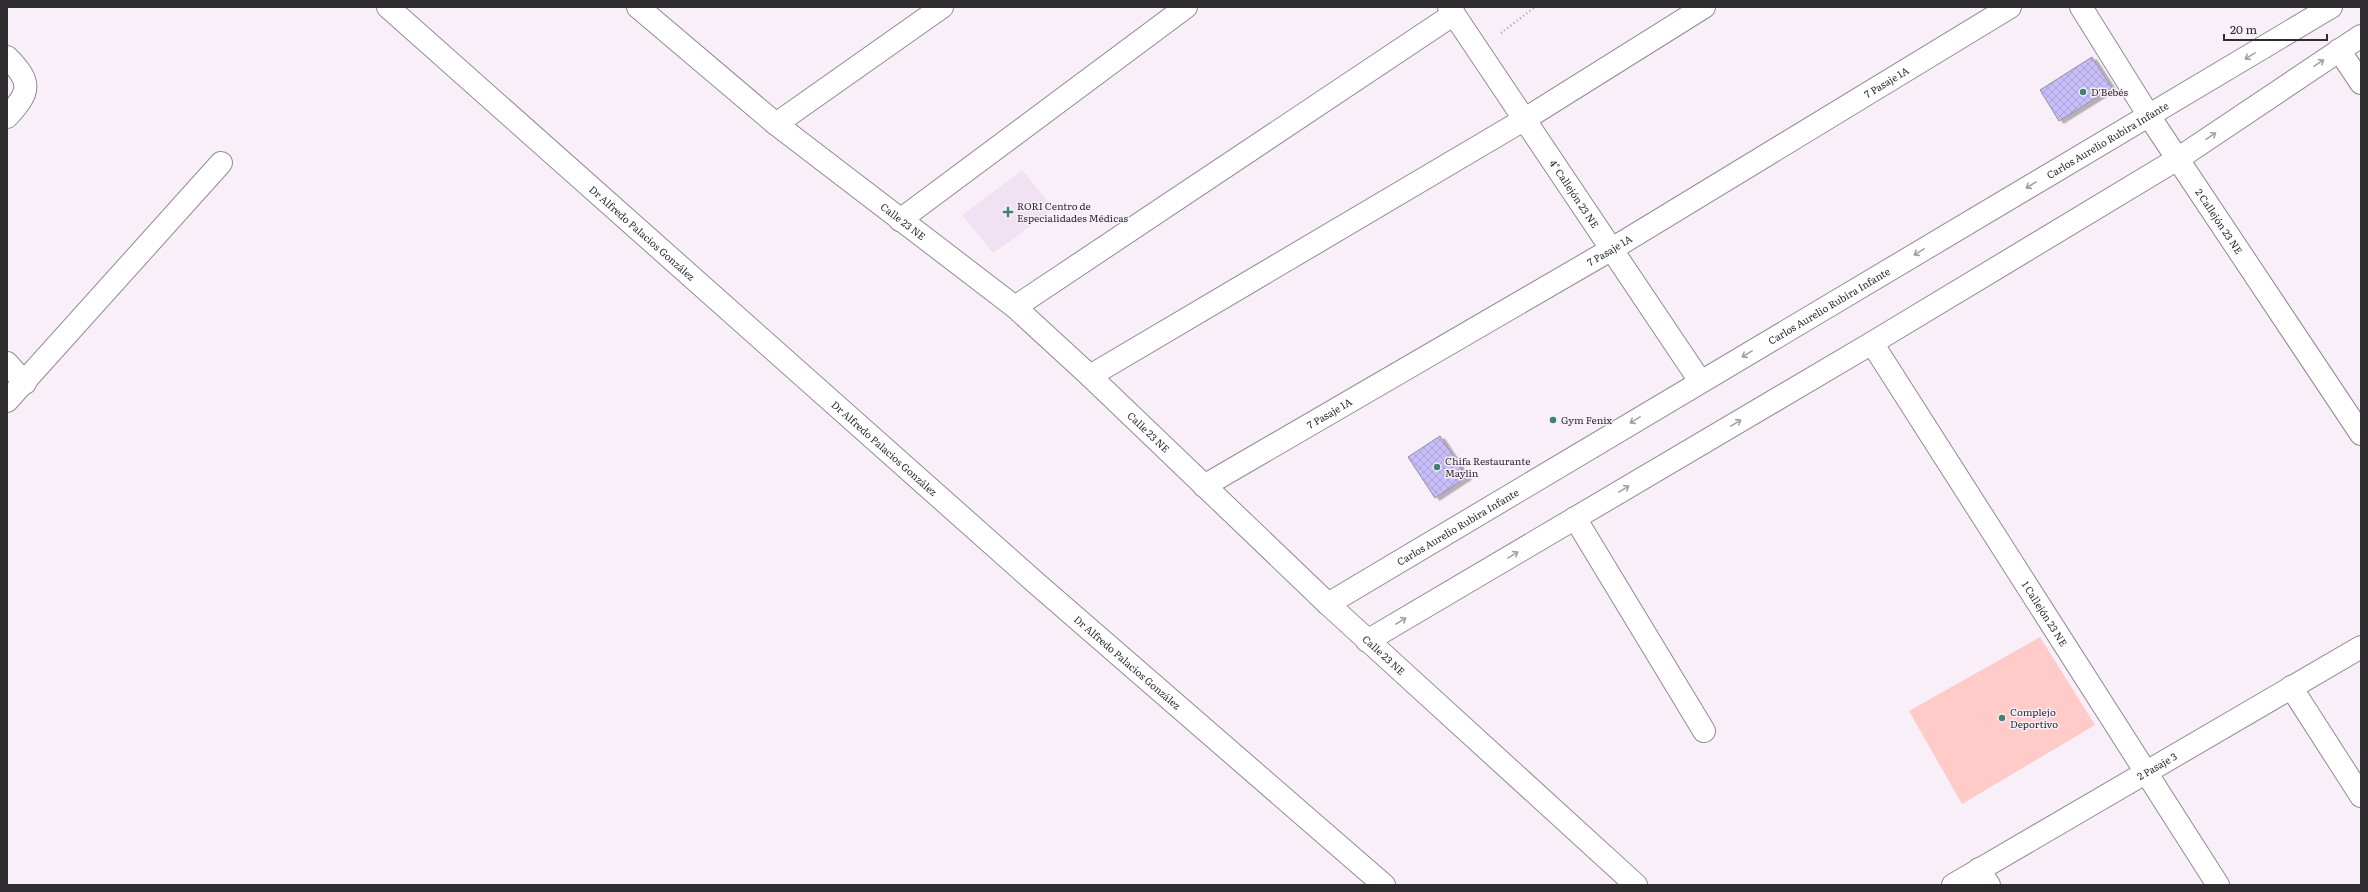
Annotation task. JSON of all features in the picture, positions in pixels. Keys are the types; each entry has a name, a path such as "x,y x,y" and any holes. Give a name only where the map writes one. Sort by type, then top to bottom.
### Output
{"street":[{"name":"Dr Alfredo Palacios González","path":"388,7 1036,583 1384,885"},
{"path":"776,124 942,7"},
{"path":"900,220 1159,14 1186,7"},
{"path":"1090,376 1525,119 1704,7"},
{"name":"7 Pasaje 1A","path":"1204,486 1612,249 2010,7"},
{"name":"2 Callejón 23 NE","path":"2081,7 2149,116 2179,158 2361,434"},
{"name":"Carlos Aurelio Rubira Infante","path":"1328,604 1700,381 2331,7"},
{"name":"Calle 23 NE","path":"653,11 776,124 1015,307 1090,376 1367,641 1636,885"},
{"path":"1015,307 1452,11"},
{"name":"4° Callejón 23 NE","path":"1452,11 1700,381"},
{"path":"1367,641 1872,343 2179,158 2361,36"},
{"path":"2339,50 2361,83"},
{"path":"7,57 16,67 24,80 25,89 24,97 7,117"},
{"path":"7,401 25,383 221,163"},
{"name":"1 Callejón 23 NE","path":"1872,343 2147,771 2218,885"},
{"path":"7,363 25,383"},
{"path":"1575,518 1704,731"},
{"name":"2 Pasaje 3","path":"1953,885 1984,877 2147,771 2361,647"},
{"path":"2292,687 2361,796"}],"path":[{"path":"1479,50 1535,7"}],"shaded area":[{"name":"RORI Centro de Especialidades Médicas","path":"1022,170 1054,209 993,253 962,215"},
{"name":"Complejo Deportivo","path":"2040,637 2095,725 1962,804 1909,711"}],"building":[{"path":"2092,57 2112,88 2059,121 2040,90"},
{"name":"Chifa Restaurante Maylin","path":"1440,436 1467,477 1435,498 1408,457"}],"place":[{"name":"D'Bebés","path":"2083,92"},
{"name":"RORI Centro de Especialidades Médicas","path":"1008,212"},
{"name":"Gym Fenix","path":"1553,420"},
{"name":"Chifa Restaurante Maylin","path":"1437,467"},
{"name":"Complejo Deportivo","path":"2002,718"}]}
